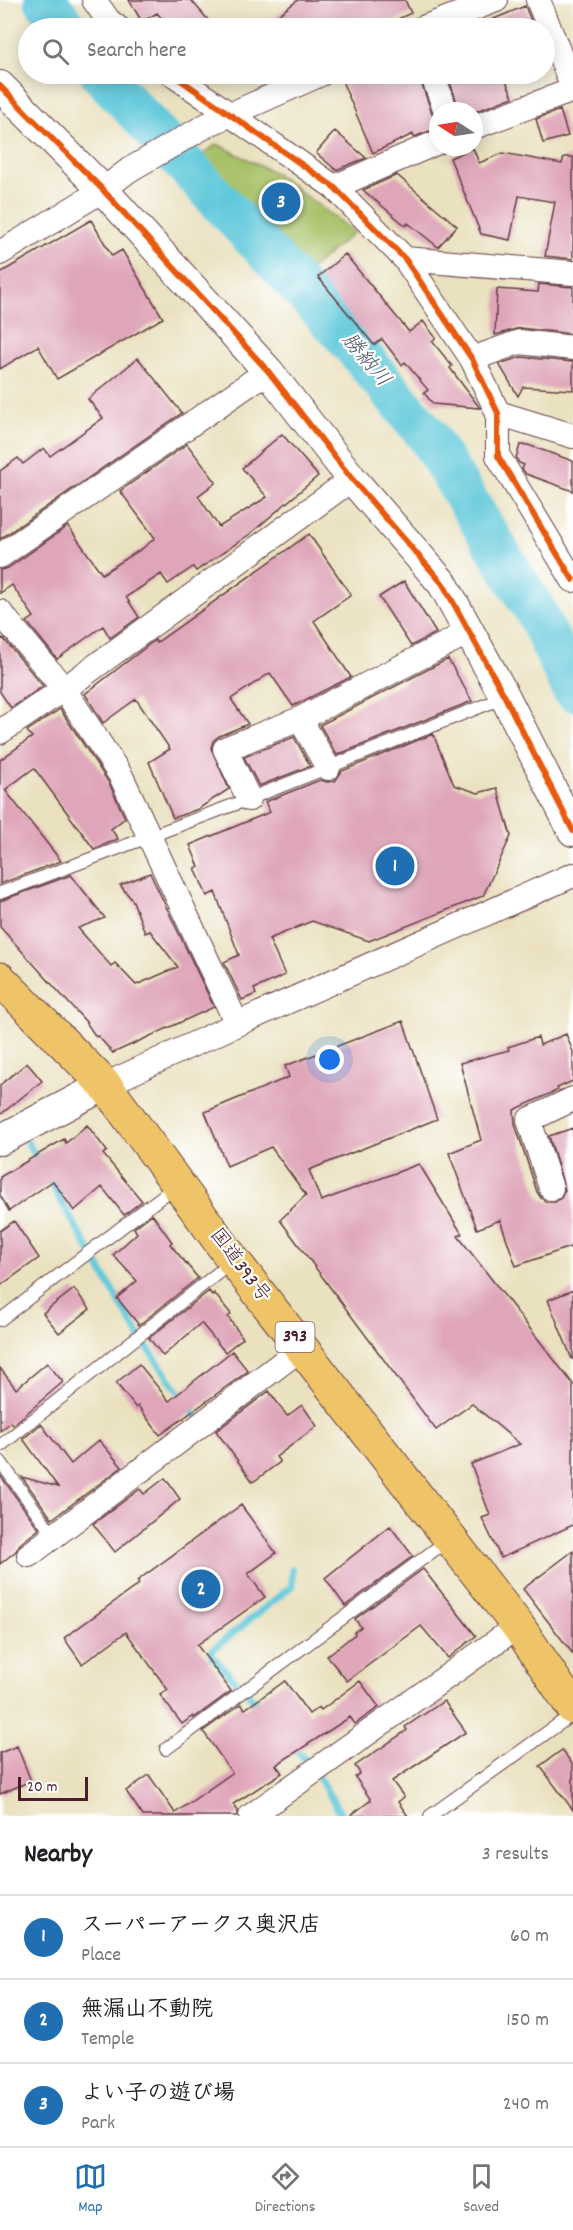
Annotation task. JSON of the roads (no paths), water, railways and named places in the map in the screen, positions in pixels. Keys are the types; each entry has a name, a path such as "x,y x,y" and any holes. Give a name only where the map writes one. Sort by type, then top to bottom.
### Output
{"highway":[{"name":"国道393号","path":"0,979 105,1085 234,1261 518,1626 573,1708"}],"street":[{"path":"94,0 107,18"},
{"path":"449,18 496,0"},
{"path":"538,0 545,18"},
{"path":"483,124 573,89 555,43"},
{"path":"186,84 334,187 405,259 472,359 498,413 498,456 573,580"},
{"path":"0,253 103,190 129,170 229,114 298,84"},
{"path":"436,84 443,102"},
{"path":"0,86 103,190 268,371 352,479 443,584 505,697 573,831"},
{"path":"334,187 429,146"},
{"path":"405,259 573,273"},
{"path":"472,359 519,342 573,348"},
{"path":"0,556 268,371"},
{"path":"498,413 573,436"},
{"path":"0,732 64,689 352,479"},
{"path":"0,612 64,689 121,776 237,1024"},
{"path":"249,799 225,749 300,719 470,632"},
{"path":"300,719 328,768"},
{"path":"0,1140 105,1085 573,875"},
{"path":"551,1188 529,1120 573,1100"},
{"path":"29,1555 303,1347"},
{"path":"251,1816 518,1626"}],"lane":[{"path":"0,893 249,799 505,697"},
{"path":"0,1320 178,1185"},
{"path":"0,1446 234,1261"},
{"path":"0,1461 54,1536"},
{"path":"166,1749 449,1539"},
{"path":"430,1816 573,1714"}],"waterway":[{"name":"勝納川","path":"45,0 59,18"},
{"name":"勝納川","path":"110,84 349,341 427,435 537,614 573,690"},
{"path":"28,1143 39,1163"},
{"path":"46,1175 139,1336 199,1420"},
{"path":"262,1709 213,1657 212,1650 292,1586 292,1569"},
{"path":"292,1745 315,1771 342,1816"}],"place":[{"name":"よい子の遊び場","path":"281,202"},
{"name":"スーパーアークス奥沢店","path":"395,866"},
{"name":"無漏山不動院","path":"201,1589"}]}
